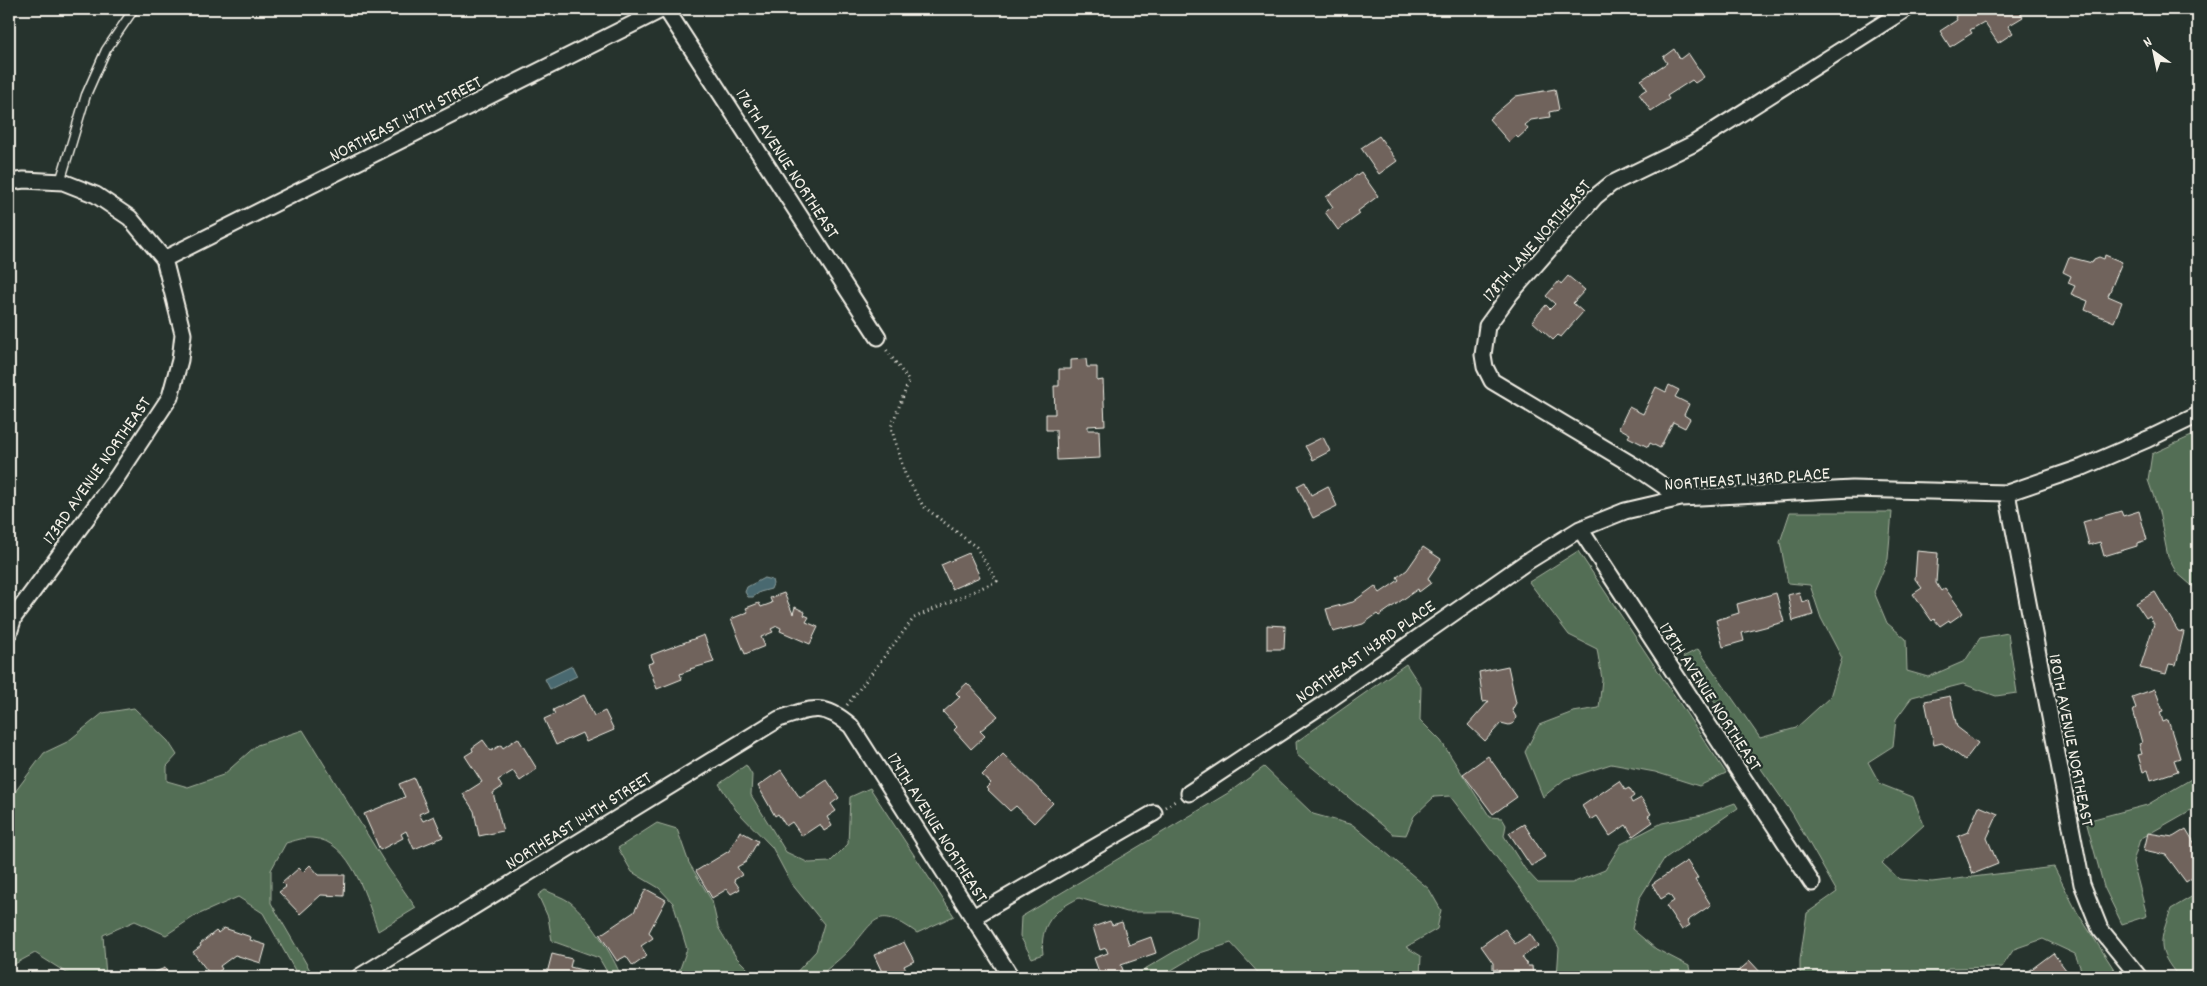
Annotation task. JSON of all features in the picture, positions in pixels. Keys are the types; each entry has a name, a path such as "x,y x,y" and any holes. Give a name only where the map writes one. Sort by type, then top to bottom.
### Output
{"street":[{"name":"NORTHEAST 147TH STREET","path":"164,259 664,9"},
{"name":"176TH AVENUE NORTHEAST","path":"664,9 878,337"},
{"name":"178TH LANE NORTHEAST","path":"1681,498 1636,467 1492,380 1485,367 1484,354 1487,326 1511,293 1595,197 1610,184 1693,144 1906,9"},
{"path":"9,182 24,180 60,182 96,195 130,218 164,259"},
{"name":"173RD AVENUE NORTHEAST","path":"9,633 14,617 117,477 170,397 180,360 183,334 164,259"},
{"name":"NORTHEAST 143RD PLACE","path":"1188,793 1322,705 1525,563 1580,529 1625,511 1681,498 1852,489 2007,493 2083,467 2198,415"},
{"name":"180TH AVENUE NORTHEAST","path":"2007,493 2073,849 2082,884 2100,929 2139,977"},
{"name":"178TH AVENUE NORTHEAST","path":"1580,529 1812,883"},
{"name":"174TH AVENUE NORTHEAST","path":"822,708 839,715 851,726 861,740 1011,977"},
{"name":"NORTHEAST 144TH STREET","path":"359,977 779,719 822,708"},
{"path":"974,917 1154,813"}],"lane":[{"path":"60,182 86,95 106,50 134,9"}],"path":[{"path":"839,715 914,618 997,581 976,547 923,506 905,474 890,427 909,381 878,337"},
{"path":"1154,813 1188,793"}],"green space":[{"path":"2198,433 2198,591 2176,572 2168,557 2159,512 2148,480 2152,454"},
{"path":"1790,512 1892,512 1888,559 1874,592 1887,623 1906,639 1907,671 1928,677 1965,661 1980,638 2008,633 2017,693 1996,696 1963,684 1912,697 1896,719 1893,746 1868,762 1880,784 1913,797 1924,825 1882,863 1899,879 1932,882 2054,867 2077,912 2119,977 2084,977 2075,954 2043,939 2014,949 2002,967 1948,968 1940,977 1800,977 1800,960 1807,913 1837,892 1792,813 1683,657 1698,649 1760,738 1796,728 1830,697 1842,658 1821,618 1810,585 1788,583 1780,542"},
{"path":"1578,551 1726,773 1699,786 1655,772 1611,764 1565,779 1543,797 1525,752 1539,725 1573,712 1599,708 1602,679 1597,649 1569,635 1529,582"},
{"path":"1406,664 1421,687 1420,720 1441,741 1490,817 1502,818 1506,825 1504,836 1525,869 1538,883 1572,883 1605,870 1621,844 1662,823 1702,815 1735,803 1738,808 1664,859 1639,899 1632,929 1656,949 1689,966 1691,977 1557,977 1559,948 1541,916 1450,796 1434,797 1414,816 1406,835 1393,834 1297,755 1296,742"},
{"path":"134,708 168,741 177,755 167,766 167,781 188,787 223,775 257,745 303,730 388,868 416,908 378,931 363,889 348,860 338,849 326,841 306,838 286,843 271,870 271,903 310,970 298,976 263,913 238,897 195,916 166,935 135,921 103,935 106,977 73,977 35,953 9,967 9,800 44,753 67,742 103,713"},
{"path":"746,765 752,775 751,795 786,852 809,863 830,862 848,844 850,797 870,788 954,916 917,933 892,919 883,918 876,920 847,952 818,977 792,977 816,951 824,924 791,883 772,847 736,810 719,784"},
{"path":"1264,767 1313,814 1353,825 1429,889 1441,910 1437,929 1406,947 1421,956 1420,977 1262,977 1231,943 1200,953 1160,977 1131,977 1196,939 1198,917 1174,912 1127,912 1079,898 1062,908 1050,920 1043,935 1043,954 1032,958 1020,936 1021,917 1228,793"},
{"path":"2198,775 2198,806 2140,839 2133,862 2147,916 2122,924 2104,887 2086,821 2147,805"},
{"path":"657,823 677,829 689,863 712,901 718,927 736,957 756,977 677,977 687,949 673,903 659,888 632,872 618,848"},
{"path":"545,890 570,902 585,917 607,948 621,977 610,977 599,958 552,941 548,917 538,895"},
{"path":"2198,893 2198,977 2179,977 2163,952 2162,937 2171,909"}],"water":[{"path":"764,578 772,580 771,589 760,592 753,597 748,597 745,592 747,587"},
{"path":"572,666 577,676 550,689 545,679"}],"building":[{"path":"1966,9 2018,9 2023,17 2008,26 2013,33 1998,43 1984,22 1970,30 1972,33 1950,47 1940,31 1957,20 1955,16"},
{"path":"1674,49 1680,59 1688,53 1704,77 1695,83 1692,80 1667,96 1669,99 1651,111 1639,94 1647,89 1641,80 1667,63 1663,57"},
{"path":"1555,89 1559,110 1549,112 1550,117 1531,120 1525,125 1528,129 1518,138 1516,136 1509,142 1489,119 1516,96"},
{"path":"1379,136 1397,161 1379,174 1361,148"},
{"path":"1361,172 1378,196 1358,211 1360,214 1338,230 1325,212 1333,207 1326,197"},
{"path":"2105,255 2122,262 2108,296 2122,302 2114,322 2085,310 2088,301 2071,294 2075,286 2068,283 2071,276 2063,272 2069,257 2092,263 2094,259 2099,257 2104,259"},
{"path":"1568,276 1585,290 1573,303 1583,312 1561,337 1558,335 1553,340 1532,321 1546,305 1550,309 1555,304 1546,296 1559,281 1561,284"},
{"path":"1086,359 1087,367 1097,367 1097,381 1103,380 1105,425 1088,426 1088,430 1099,430 1100,458 1057,460 1056,430 1046,430 1046,414 1055,414 1054,386 1059,386 1059,369 1071,369 1071,360"},
{"path":"1669,385 1679,390 1675,397 1689,404 1684,415 1690,419 1685,428 1673,422 1660,448 1650,443 1648,447 1628,437 1630,434 1619,428 1629,407 1643,414 1656,387 1666,392"},
{"path":"1323,437 1330,451 1313,460 1305,446"},
{"path":"1305,482 1311,495 1328,486 1337,506 1313,518 1297,486"},
{"path":"2121,511 2123,516 2139,511 2147,540 2137,543 2137,546 2104,556 2100,542 2089,545 2083,522"},
{"path":"1423,547 1441,559 1428,578 1431,583 1419,592 1418,589 1379,616 1377,614 1363,624 1333,632 1326,609 1353,602 1375,586 1380,593 1399,580 1397,577 1407,570"},
{"path":"1917,551 1938,553 1936,583 1941,591 1945,588 1963,613 1940,626 1934,619 1932,621 1913,594 1922,588 1915,579"},
{"path":"969,553 980,577 952,589 941,565"},
{"path":"1799,592 1802,602 1809,600 1813,615 1793,621 1788,595"},
{"path":"2155,592 2178,631 2184,632 2176,665 2169,664 2166,674 2140,668 2154,624 2149,616 2146,618 2136,603"},
{"path":"784,593 793,614 795,607 805,612 804,615 809,617 806,622 818,627 810,644 780,631 781,628 777,626 771,629 773,632 761,637 765,646 745,654 731,619 748,612 746,608 759,603 761,607 772,603 770,598"},
{"path":"1776,593 1784,622 1742,633 1744,641 1723,647 1716,620 1739,613 1737,604"},
{"path":"1267,625 1285,626 1284,649 1267,649"},
{"path":"704,635 714,662 690,669 680,674 682,679 657,689 648,664 654,662 651,655"},
{"path":"1508,666 1516,703 1512,710 1516,717 1514,723 1509,725 1501,723 1485,741 1468,725 1489,701 1483,702 1479,672"},
{"path":"967,683 998,716 980,731 985,736 971,749 954,730 957,727 943,712 960,697 956,693"},
{"path":"2155,689 2163,711 2160,712 2163,722 2168,720 2180,758 2174,760 2178,771 2151,780 2148,770 2143,772 2138,755 2142,754 2139,744 2142,743 2133,710 2136,708 2132,697"},
{"path":"584,695 594,716 605,711 614,730 586,742 582,733 556,745 544,719 555,714 553,710"},
{"path":"1950,696 1957,727 1978,743 1965,760 1942,743 1934,745 1925,701"},
{"path":"518,738 537,769 520,781 513,771 498,780 502,787 493,793 503,831 479,836 474,811 463,794 482,782 465,756 473,751 472,748 483,740 491,751 501,745 503,748"},
{"path":"1003,754 1053,803 1034,823 1016,806 1010,811 986,788 991,783 982,775"},
{"path":"1488,756 1517,797 1493,814 1463,774"},
{"path":"781,770 800,798 827,780 839,798 831,804 836,811 827,817 832,826 824,831 820,824 802,836 792,822 786,826 778,814 775,816 758,786"},
{"path":"414,778 428,810 419,814 423,821 434,816 443,837 414,849 406,831 401,834 403,838 380,850 364,814 405,797 399,784"},
{"path":"1619,781 1625,790 1629,788 1634,796 1630,799 1632,803 1641,798 1651,814 1648,816 1653,822 1633,836 1626,825 1610,836 1597,816 1591,820 1582,806"},
{"path":"1979,806 1998,814 1987,838 1998,864 1973,874 1958,836 1968,832"},
{"path":"1524,824 1545,857 1531,866 1509,833"},
{"path":"2186,829 2198,849 2198,874 2186,882 2166,855 2144,850 2148,833 2173,837"},
{"path":"740,831 758,841 746,862 737,867 742,875 734,880 740,889 731,894 727,889 712,898 696,871 729,851"},
{"path":"1687,861 1698,878 1695,880 1711,905 1687,921 1690,925 1682,930 1666,906 1674,901 1669,894 1661,899 1652,884"},
{"path":"310,865 319,875 345,875 344,896 321,895 300,914 279,892 286,887 282,883 299,868 303,872"},
{"path":"646,889 666,900 649,932 653,938 641,946 647,956 633,966 626,956 617,961 600,935 634,912"},
{"path":"1110,921 1112,925 1122,922 1129,945 1151,937 1156,953 1121,965 1123,970 1112,974 1113,977 1101,977 1094,958 1108,953 1106,948 1100,950 1093,927"},
{"path":"224,928 251,937 250,940 266,945 261,963 235,955 220,966 222,969 212,977 193,952 216,931 218,933"},
{"path":"1505,929 1515,944 1530,934 1538,946 1522,957 1528,966 1532,966 1533,977 1499,977 1498,969 1493,970 1493,963 1481,946"},
{"path":"904,942 914,961 904,966 910,977 879,977 878,975 882,972 874,955"},
{"path":"2053,953 2070,975 2067,977 2021,977"},
{"path":"552,954 572,959 570,967 586,971 584,977 546,977"},
{"path":"1750,961 1763,975 1760,977 1737,977 1735,974"},
{"path":"165,968 169,977 145,977 145,976"}]}
